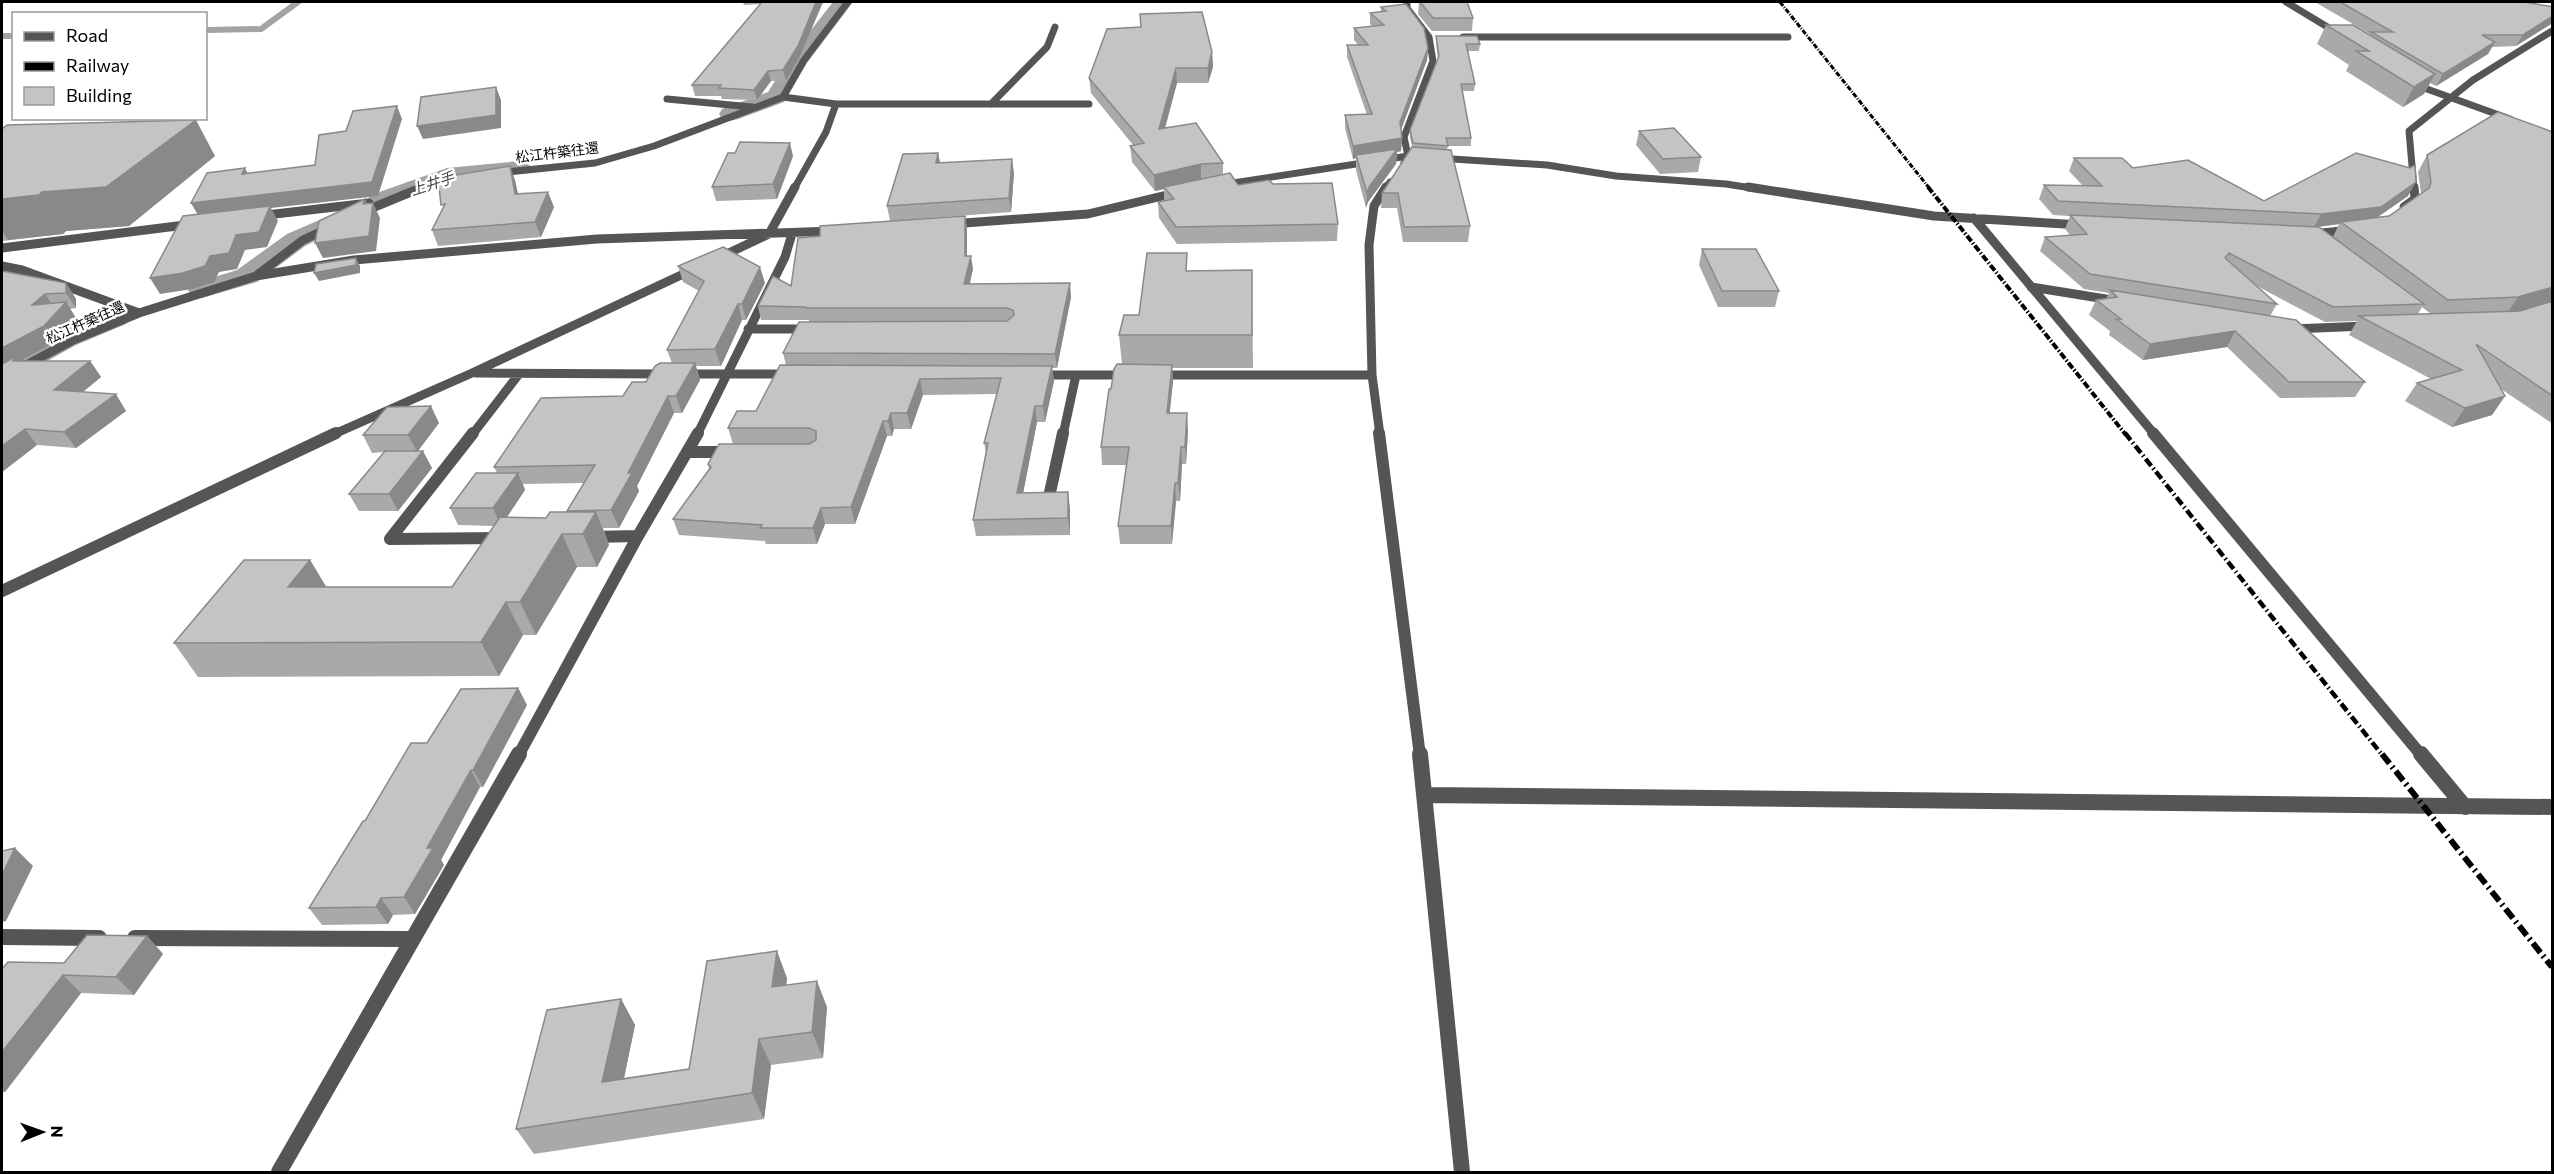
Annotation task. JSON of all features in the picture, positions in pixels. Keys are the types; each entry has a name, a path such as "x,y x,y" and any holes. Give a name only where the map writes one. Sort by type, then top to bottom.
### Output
{"street":[{"path":"848,2 804,60 783,97 836,104 1089,104"},
{"path":"1407,2 1407,8 1429,38 1432,61 1404,137 1408,156 1374,206 1369,245 1372,375 1425,795 1462,1173"},
{"path":"2286,2 2345,38"},
{"path":"991,104 1047,46 1054,27"},
{"path":"2399,210 2415,199 2409,131 2449,97 2552,31"},
{"path":"1453,38 1788,37"},
{"path":"1429,38 1441,38"},
{"path":"2409,78 2427,89 2521,123"},
{"name":"松江杵築往還","path":"482,174 595,163 654,146 783,97"},
{"path":"667,99 756,107"},
{"path":"2,591 284,456 472,374 769,234 826,132 836,104"},
{"path":"1209,187 1408,156 1547,165 1616,176 1726,184 1934,216 2095,225"},
{"path":"350,218 385,201 448,178 459,177"},
{"path":"946,225 1088,214 1186,190"},
{"path":"245,218 385,201"},
{"path":"1974,218 2465,807"},
{"name":"松江杵築往還","path":"2,378 73,340 139,314 256,276 303,240 341,222"},
{"path":"2,248 198,224"},
{"path":"2303,234 2365,229"},
{"path":"256,276 354,260 597,239 839,231"},
{"path":"279,1173 411,939 497,795 638,536 688,452 729,374 748,329 785,257 792,234"},
{"path":"2314,234 2323,241"},
{"path":"2,266 22,270 139,314"},
{"path":"2031,287 2123,302"},
{"path":"2284,328 2295,330 2375,326"},
{"path":"748,329 819,329"},
{"path":"472,374 801,374"},
{"path":"519,374 390,539 520,537"},
{"path":"1029,375 1136,375"},
{"path":"1049,496 1076,375"},
{"path":"1147,375 1372,375"},
{"path":"688,452 745,452"},
{"path":"579,537 638,536"},
{"path":"1425,795 2553,807"},
{"path":"2,937 411,939"}],"building":[{"path":"762,2 816,2 798,46 783,70 768,71 754,90 719,88 721,85 692,85"},
{"path":"1420,2 1467,2 1473,18 1433,18"},
{"path":"2340,2 2524,2 2553,7 2553,16 2523,35 2482,35 2495,42 2443,74 2371,32 2393,32"},
{"path":"1406,4 1424,28 1428,48 1400,122 1402,138 1353,146 1345,115 1372,114 1347,45 1368,45 1354,28 1384,25 1370,13 1386,11 1381,7"},
{"path":"1202,12 1212,52 1208,68 1176,68 1159,129 1196,123 1223,163 1201,164 1154,175 1130,146 1144,143 1089,78 1107,29 1141,27 1140,14"},
{"path":"2326,25 2353,25 2435,74 2414,87 2356,51 2369,51"},
{"path":"1436,36 1477,36 1480,44 1466,44 1475,84 1461,84 1471,138 1446,138 1448,146 1413,143 1410,130 1439,56"},
{"path":"496,87 496,115 417,126 421,97"},
{"path":"397,106 372,182 191,203 207,173 245,168 242,174 315,165 319,135 346,131 353,111"},
{"path":"2498,112 2553,132 2553,287 2518,297 2448,300 2341,222 2389,216 2429,188 2431,182 2427,155"},
{"path":"196,120 106,187 42,192 39,195 2,199 2,129 7,125"},
{"path":"1674,128 1701,157 1663,159 1639,131"},
{"path":"740,142 790,143 773,184 712,187 728,153 735,153"},
{"path":"1412,147 1451,150 1470,226 1404,227 1398,193 1382,193"},
{"path":"1397,149 1369,187 1367,193 1356,155"},
{"path":"938,153 936,163 1012,159 1009,198 887,206 903,154"},
{"path":"2356,153 2410,168 2415,165 2416,182 2381,207 2321,214 2058,201 2044,185 2102,186 2074,158 2122,158 2133,168 2188,160 2264,201"},
{"path":"510,166 515,194 548,192 535,222 432,230 445,204 441,205 438,178"},
{"path":"1230,173 1238,185 1269,180 1273,184 1332,183 1338,224 1176,227 1158,202 1174,199 1164,187"},
{"path":"365,199 363,204 373,203 369,236 315,243 319,221"},
{"path":"270,206 259,232 236,235 229,253 210,256 205,266 183,273 150,278 183,216"},
{"path":"2070,215 2319,227 2424,304 2333,307 2229,253 2225,258 2277,304 2090,274 2045,237 2087,234"},
{"path":"965,216 965,256 971,256 964,284 1070,283 1055,354 783,353 799,322 1007,321 1014,315 1013,310 1007,308 758,306 773,276 791,286 798,238 820,236 820,226"},
{"path":"723,247 760,267 742,304 738,304 715,349 667,350 704,281 678,266"},
{"path":"1702,249 1756,249 1779,291 1722,291"},
{"path":"1147,253 1187,253 1186,271 1252,270 1252,335 1119,335 1124,315 1139,315"},
{"path":"356,258 356,265 314,273 316,264"},
{"path":"2,271 66,283 66,293 45,294 32,305 66,302 44,326 2,348"},
{"path":"2110,290 2296,320 2365,382 2289,382 2235,331 2150,344 2116,319 2121,319 2096,300 2117,297"},
{"path":"2553,301 2553,396 2476,344 2505,396 2465,408 2417,383 2462,370 2359,316 2520,311"},
{"path":"19,355 13,361 90,361 54,390 116,394 64,432 25,429 2,446 2,364"},
{"path":"660,363 695,363 676,396 668,396 628,473 632,473 611,510 567,511 595,465 494,467 541,398 623,396 632,382 646,382 655,366"},
{"path":"1117,364 1172,365 1167,413 1187,413 1185,447 1181,447 1171,526 1118,526 1129,447 1101,447 1109,389 1111,389"},
{"path":"780,365 1052,366 1043,406 1035,406 1017,493 1068,492 1068,518 973,520 988,443 984,443 1001,378 920,379 907,413 891,413 888,421 883,421 851,507 821,508 813,528 760,528 762,525 673,519 711,467 708,464 719,444 809,444 816,440 816,431 809,428 728,428 737,411 756,411"},
{"path":"431,406 408,435 363,435 387,407"},
{"path":"385,451 423,451 389,494 349,494"},
{"path":"476,473 518,473 493,508 450,508"},
{"path":"550,512 596,512 583,534 562,534 520,602 506,602 481,642 174,643 244,560 310,560 288,587 452,587 500,517 546,518"},
{"path":"518,688 427,848 433,848 404,897 381,898 376,907 309,908 365,821 411,743 427,743 461,689"},
{"path":"15,848 2,875 2,851"},
{"path":"87,935 147,936 116,977 63,975 2,1052 2,969 8,962 64,963"},
{"path":"777,951 772,987 817,981 812,1032 759,1039 752,1093 516,1129 547,1010 621,999 602,1082 689,1069 707,961"}],"waterway":[{"path":"207,30 261,29 298,2"},
{"name":"上井手","path":"730,114 776,97 797,61 843,2"},
{"path":"2,36 12,36"},
{"name":"上井手","path":"380,200 447,175 519,168"},
{"name":"上井手","path":"202,290 247,276 296,240 331,223"},
{"name":"上井手","path":"2,373 65,339 116,318"}],"railway":[{"path":"1780,2 1930,189"},
{"path":"1928,187 2126,435"},
{"path":"2125,433 2383,756"},
{"path":"2382,754 2552,967"}]}
